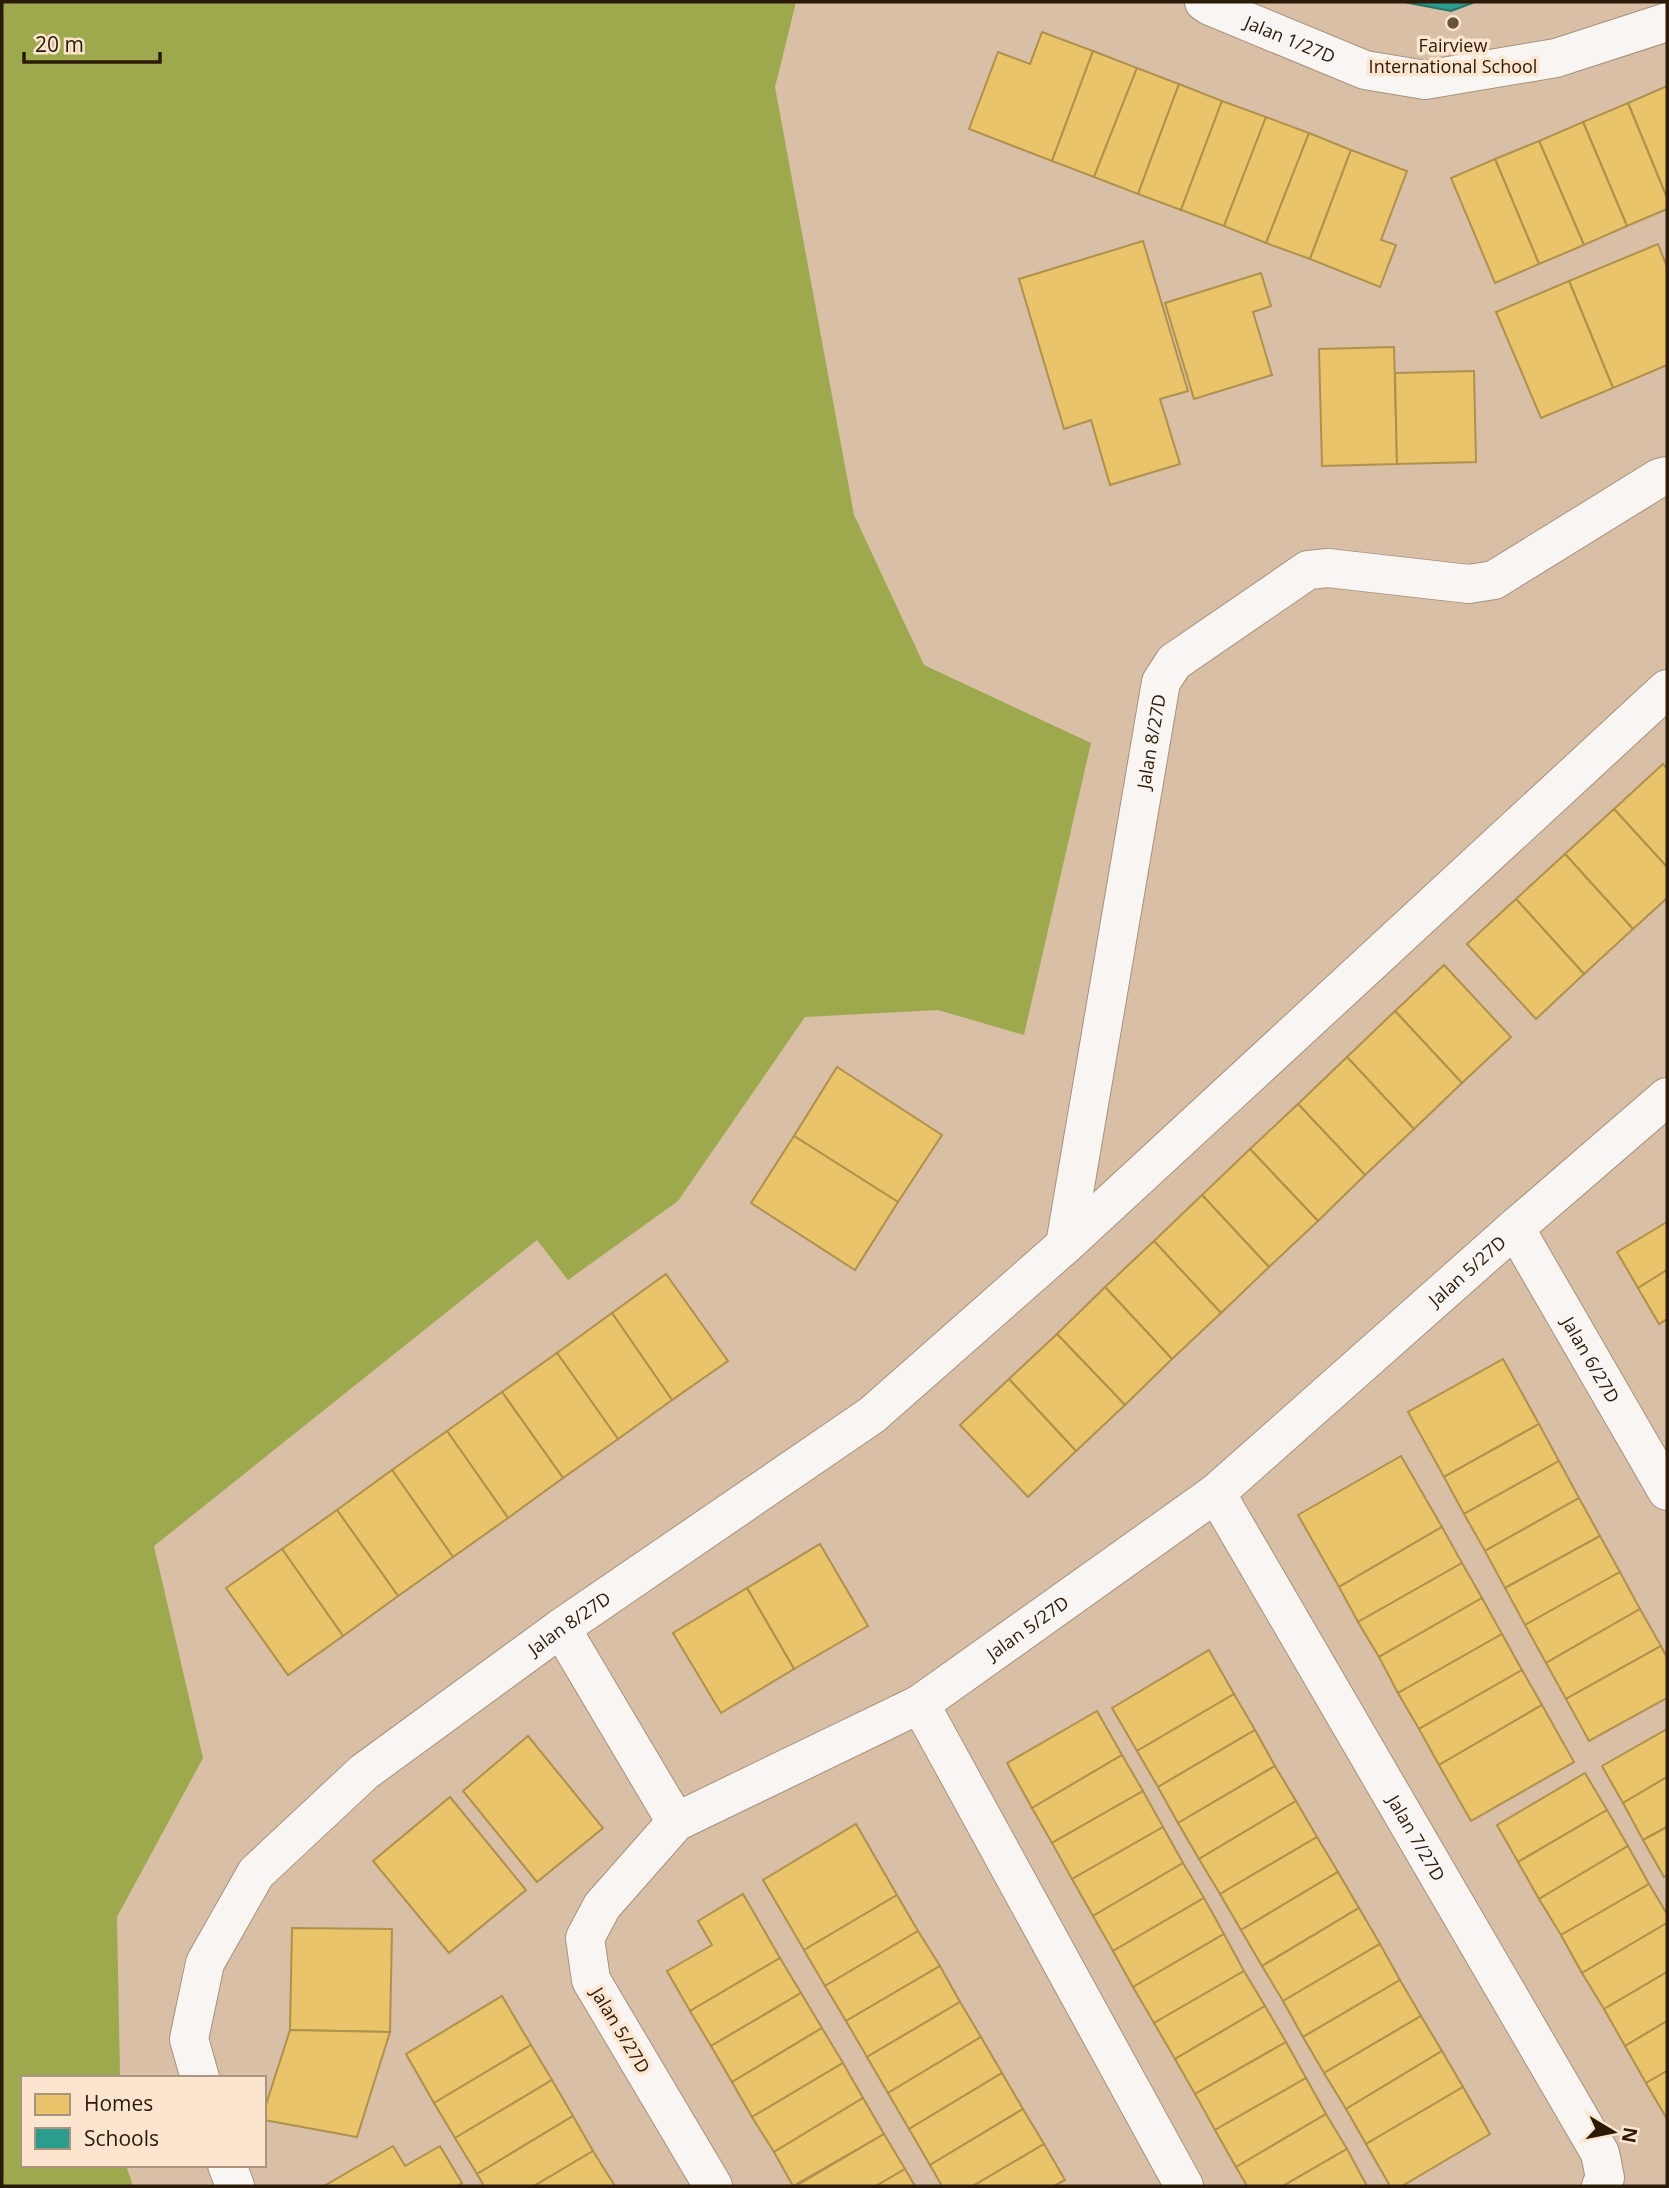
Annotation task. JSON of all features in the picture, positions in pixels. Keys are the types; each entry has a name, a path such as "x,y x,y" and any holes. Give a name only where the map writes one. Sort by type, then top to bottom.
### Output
{"street":[{"name":"Jalan 1/27D","path":"1204,2 1365,70 1425,80 1556,58 1667,22"},
{"name":"Jalan 8/27D","path":"1065,1245 1161,682 1174,662 1308,570 1328,568 1469,584 1494,580 1659,478 1667,476"},
{"name":"Jalan 8/27D","path":"199,2076 189,2039 205,1963 256,1873 364,1772 561,1628 872,1415 1065,1245 1667,689"},
{"name":"Jalan 5/27D","path":"713,2186 592,1980 585,1938 602,1906 676,1822 920,1704 1216,1493 1667,1097"},
{"name":"Jalan 6/27D","path":"1515,1228 1667,1491"},
{"name":"Jalan 7/27D","path":"1216,1493 1600,2153 1605,2178 1601,2186"},
{"path":"561,1628 676,1822"},
{"path":"920,1704 1184,2186"},
{"path":"228,2167 235,2186"}],"green space":[{"path":"2,2 796,2 775,87 854,515 924,665 1091,743 1024,1035 938,1010 805,1017 678,1201 568,1280 537,1240 154,1546 203,1758 117,1917 120,2076 21,2076 21,2167 127,2167 133,2186 2,2186"}],"building: Homes":[{"path":"1042,32 1093,51 1052,161 969,129 998,52 1030,64"},
{"path":"1093,51 1137,68 1094,177 1052,161"},
{"path":"1137,68 1179,84 1138,194 1094,177"},
{"path":"1179,84 1222,101 1181,210 1138,194"},
{"path":"1667,86 1667,198 1628,103"},
{"path":"1222,101 1266,117 1224,226 1181,210"},
{"path":"1628,103 1667,198 1667,209 1627,226 1583,122"},
{"path":"1266,117 1309,133 1266,243 1224,226"},
{"path":"1583,122 1627,226 1584,245 1539,141"},
{"path":"1309,133 1351,150 1310,259 1266,243"},
{"path":"1539,141 1584,245 1539,264 1495,159"},
{"path":"1351,150 1407,171 1381,240 1396,245 1380,287 1310,259"},
{"path":"1495,159 1539,264 1495,283 1451,178"},
{"path":"1143,241 1188,391 1160,399 1180,464 1110,485 1091,420 1064,429 1019,279"},
{"path":"1658,244 1667,267 1667,365 1613,388 1569,281"},
{"path":"1261,273 1271,306 1253,312 1272,375 1194,399 1165,303"},
{"path":"1569,281 1613,388 1541,418 1496,312"},
{"path":"1394,347 1397,464 1322,466 1319,349"},
{"path":"1474,371 1476,462 1397,464 1395,373"},
{"path":"1663,764 1667,769 1667,867 1614,809"},
{"path":"1614,809 1667,867 1667,898 1633,929 1565,854"},
{"path":"1565,854 1633,929 1584,974 1516,899"},
{"path":"1516,899 1584,974 1536,1019 1467,944"},
{"path":"1444,965 1511,1037 1462,1083 1395,1011"},
{"path":"1395,1011 1462,1083 1414,1129 1347,1057"},
{"path":"1347,1057 1414,1129 1365,1175 1298,1104"},
{"path":"837,1067 942,1135 898,1202 794,1136"},
{"path":"1298,1104 1365,1175 1318,1221 1250,1149"},
{"path":"794,1136 898,1202 855,1270 751,1203"},
{"path":"1250,1149 1318,1221 1269,1267 1202,1195"},
{"path":"1202,1195 1269,1267 1221,1313 1154,1241"},
{"path":"1667,1222 1667,1270 1638,1288 1617,1252"},
{"path":"1154,1241 1221,1313 1172,1359 1105,1287"},
{"path":"1667,1270 1667,1319 1659,1324 1638,1288"},
{"path":"666,1274 728,1361 672,1400 612,1313"},
{"path":"1105,1287 1172,1359 1125,1405 1057,1334"},
{"path":"612,1313 672,1400 618,1439 557,1353"},
{"path":"1057,1334 1125,1405 1076,1451 1009,1379"},
{"path":"557,1353 618,1439 563,1478 502,1392"},
{"path":"1503,1359 1539,1424 1444,1477 1408,1412"},
{"path":"1009,1379 1076,1451 1028,1497 960,1425"},
{"path":"502,1392 563,1478 508,1518 447,1431"},
{"path":"1539,1424 1559,1461 1464,1514 1444,1477"},
{"path":"447,1431 508,1518 453,1557 392,1470"},
{"path":"1401,1456 1442,1527 1339,1587 1298,1515"},
{"path":"1559,1461 1579,1498 1485,1551 1464,1514"},
{"path":"392,1470 453,1557 398,1596 337,1510"},
{"path":"1579,1498 1600,1536 1505,1588 1485,1551"},
{"path":"337,1510 398,1596 343,1636 282,1549"},
{"path":"1442,1527 1462,1563 1358,1622 1339,1587"},
{"path":"1600,1536 1620,1572 1525,1625 1505,1588"},
{"path":"820,1544 868,1626 794,1669 747,1588"},
{"path":"282,1549 343,1636 288,1675 226,1588"},
{"path":"1462,1563 1482,1598 1379,1657 1358,1622"},
{"path":"1620,1572 1640,1609 1546,1663 1525,1625"},
{"path":"747,1588 794,1669 721,1713 673,1633"},
{"path":"1482,1598 1502,1634 1398,1693 1379,1657"},
{"path":"1640,1609 1661,1646 1566,1699 1546,1663"},
{"path":"1502,1634 1522,1670 1419,1729 1398,1693"},
{"path":"1661,1646 1667,1658 1667,1698 1589,1741 1566,1699"},
{"path":"1209,1650 1234,1694 1137,1751 1112,1708"},
{"path":"1522,1670 1542,1705 1439,1765 1419,1729"},
{"path":"1234,1694 1255,1730 1158,1787 1137,1751"},
{"path":"1542,1705 1574,1762 1471,1821 1439,1765"},
{"path":"1097,1711 1122,1755 1032,1808 1007,1763"},
{"path":"1667,1729 1667,1777 1623,1803 1602,1766"},
{"path":"1255,1730 1275,1766 1178,1823 1158,1787"},
{"path":"528,1736 603,1828 537,1882 463,1791"},
{"path":"1122,1755 1143,1791 1052,1843 1032,1808"},
{"path":"1275,1766 1296,1801 1199,1859 1178,1823"},
{"path":"1585,1773 1607,1810 1518,1862 1497,1825"},
{"path":"1667,1777 1667,1827 1643,1840 1623,1803"},
{"path":"1143,1791 1163,1827 1072,1879 1052,1843"},
{"path":"450,1797 526,1890 449,1953 373,1861"},
{"path":"1296,1801 1317,1837 1220,1894 1199,1859"},
{"path":"1607,1810 1628,1846 1539,1899 1518,1862"},
{"path":"856,1824 897,1895 804,1950 763,1880"},
{"path":"1163,1827 1183,1863 1093,1916 1072,1879"},
{"path":"1667,1827 1667,1875 1664,1877 1643,1840"},
{"path":"1317,1837 1338,1872 1241,1930 1220,1894"},
{"path":"1628,1846 1649,1884 1561,1935 1539,1899"},
{"path":"1183,1863 1204,1898 1113,1951 1093,1916"},
{"path":"1338,1872 1359,1908 1262,1966 1241,1930"},
{"path":"1649,1884 1667,1914 1667,1923 1582,1973 1561,1935"},
{"path":"743,1894 780,1958 690,2011 667,1971 712,1945 698,1921"},
{"path":"897,1895 918,1931 825,1986 804,1950"},
{"path":"1204,1898 1224,1934 1133,1987 1113,1951"},
{"path":"1359,1908 1380,1944 1283,2001 1262,1966"},
{"path":"1667,1923 1667,1972 1604,2009 1582,1973"},
{"path":"292,1928 392,1929 390,2032 290,2030"},
{"path":"918,1931 940,1966 846,2021 825,1986"},
{"path":"1224,1934 1244,1971 1154,2023 1133,1987"},
{"path":"1380,1944 1400,1980 1303,2037 1283,2001"},
{"path":"780,1958 801,1993 711,2046 690,2011"},
{"path":"940,1966 960,2002 867,2057 846,2021"},
{"path":"1244,1971 1265,2006 1175,2059 1154,2023"},
{"path":"1667,1972 1667,2021 1625,2046 1604,2009"},
{"path":"1400,1980 1421,2016 1324,2073 1303,2037"},
{"path":"801,1993 822,2028 732,2082 711,2046"},
{"path":"502,1996 531,2045 434,2103 406,2054"},
{"path":"960,2002 981,2037 888,2093 867,2057"},
{"path":"1265,2006 1286,2042 1195,2094 1175,2059"},
{"path":"1421,2016 1442,2051 1346,2109 1324,2073"},
{"path":"1667,2021 1667,2071 1646,2083 1625,2046"},
{"path":"822,2028 843,2063 752,2117 732,2082"},
{"path":"290,2030 390,2032 357,2137 266,2120 266,2105"},
{"path":"981,2037 1002,2073 909,2129 888,2093"},
{"path":"1286,2042 1306,2078 1215,2130 1195,2094"},
{"path":"531,2045 552,2080 455,2138 434,2103"},
{"path":"1442,2051 1463,2087 1366,2144 1346,2109"},
{"path":"843,2063 863,2098 774,2152 752,2117"},
{"path":"1667,2071 1667,2119 1646,2083"},
{"path":"1002,2073 1023,2109 930,2165 909,2129"},
{"path":"1306,2078 1326,2114 1236,2167 1215,2130"},
{"path":"552,2080 573,2116 477,2174 455,2138"},
{"path":"1463,2087 1490,2134 1402,2186 1390,2186 1366,2144"},
{"path":"863,2098 884,2134 793,2186 774,2152"},
{"path":"1023,2109 1044,2144 973,2186 942,2186 930,2165"},
{"path":"1326,2114 1347,2149 1283,2186 1247,2186 1236,2167"},
{"path":"573,2116 593,2151 534,2186 484,2186 477,2174"},
{"path":"884,2134 905,2169 876,2186 796,2186"},
{"path":"1044,2144 1065,2180 1054,2186 973,2186"},
{"path":"393,2146 405,2166 440,2146 462,2183 457,2186 324,2186"},
{"path":"1347,2149 1367,2186 1283,2186"},
{"path":"593,2151 615,2186 534,2186"},
{"path":"905,2169 915,2186 876,2186"}],"building: Schools":[{"path":"1404,2 1475,2 1451,11"}],"place":[{"name":"Fairview International School","path":"1453,23"}]}
